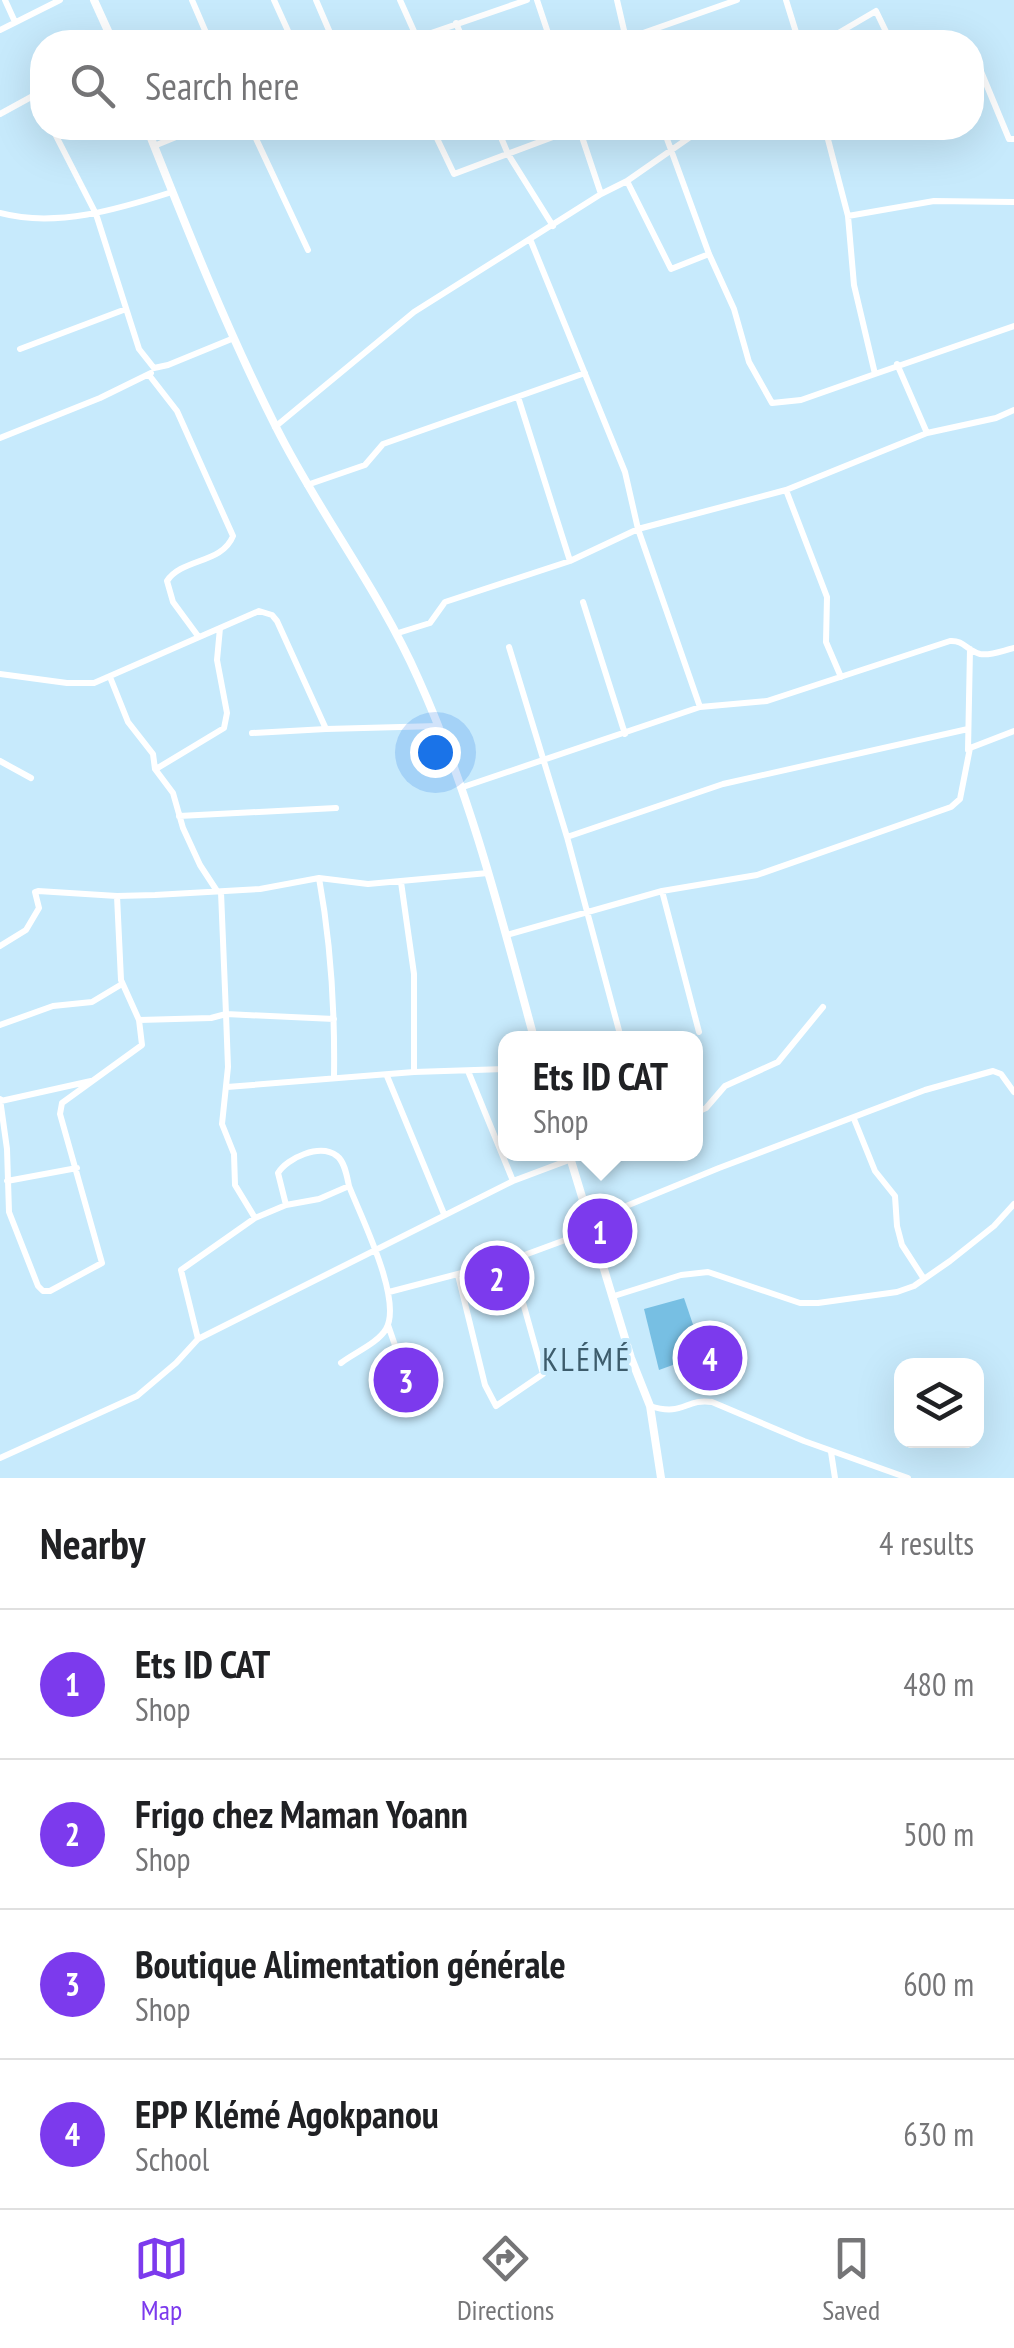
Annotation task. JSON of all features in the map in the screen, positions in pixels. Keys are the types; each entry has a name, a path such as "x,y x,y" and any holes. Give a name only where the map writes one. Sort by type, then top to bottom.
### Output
{"street":[{"path":"5,0 15,22"},
{"path":"0,30 60,0"},
{"path":"94,0 107,30"},
{"path":"192,0 205,30"},
{"path":"274,0 288,30"},
{"path":"316,0 329,30"},
{"path":"400,0 413,30"},
{"path":"490,0 495,10"},
{"path":"436,30 527,0"},
{"path":"537,0 548,30"},
{"path":"617,0 624,30"},
{"path":"656,30 736,0"},
{"path":"786,0 795,30"},
{"path":"844,30 876,11 886,30"},
{"path":"456,22 459,30"},
{"path":"984,79 1009,140 1014,138"},
{"path":"0,114 30,100"},
{"path":"58,140 96,214 139,349 177,411 232,533 227,547 176,571 167,581 173,602 198,636"},
{"path":"152,140 234,338 276,427 398,633 439,726 463,788 532,1031"},
{"path":"154,146 169,140"},
{"path":"258,140 308,250"},
{"path":"438,140 454,174 546,140"},
{"path":"503,140 553,226"},
{"path":"582,140 601,194"},
{"path":"669,140 709,254 734,309 749,362 772,404 800,400 1014,326"},
{"path":"276,427 414,312 627,181 686,140"},
{"path":"828,140 848,216 854,284 875,374"},
{"path":"627,181 672,269 709,254"},
{"path":"0,213 30,219 96,214 172,192"},
{"path":"848,216 934,202 1014,202"},
{"path":"530,239 625,472 638,529 700,707"},
{"path":"20,349 126,308"},
{"path":"0,438 234,338"},
{"path":"897,364 926,433"},
{"path":"307,484 365,465 383,444 585,373"},
{"path":"518,396 570,561"},
{"path":"398,633 430,623 445,602 570,561 638,529 786,490 926,433 996,418 1014,410"},
{"path":"786,490 827,597 826,642 841,677"},
{"path":"584,602 626,734"},
{"path":"0,674 86,684 259,611 272,614 278,621 326,730"},
{"path":"155,770 224,728 227,713 217,660 220,626"},
{"path":"463,788 700,707 767,701 950,641 961,641 985,654 1014,648"},
{"path":"509,647 567,837 619,1031"},
{"path":"507,935 662,892 757,875 951,806 960,799 968,752 970,649"},
{"path":"110,677 128,722 152,754 155,770 173,793 200,865 220,892 227,1087 222,1124 234,1154 235,1185 255,1218"},
{"path":"252,733 439,726"},
{"path":"567,837 724,784 968,728"},
{"path":"968,752 1014,731"},
{"path":"0,761 30,778"},
{"path":"180,816 336,808"},
{"path":"0,946 26,930 38,908 35,892 56,890 116,896 220,892 319,878 368,884 488,873"},
{"path":"319,878 328,925 334,1077"},
{"path":"402,882 414,974 414,1072"},
{"path":"662,892 699,1031"},
{"path":"97,1080 0,1100 9,1212 38,1286 46,1292 102,1262 60,1108 66,1099 97,1080 142,1045 139,1020 122,984 116,896"},
{"path":"0,1025 53,1006 92,1002 122,984"},
{"path":"703,1109 725,1086 778,1062 824,1007"},
{"path":"139,1020 226,1014 334,1019"},
{"path":"227,1087 498,1068"},
{"path":"467,1070 498,1144"},
{"path":"390,1292 512,1260 576,1236 592,1220 925,1090 993,1072 1002,1074 1014,1092"},
{"path":"386,1076 444,1214"},
{"path":"854,1118 875,1171 896,1196 895,1216 902,1245 924,1279"},
{"path":"286,1205 278,1173 283,1165 300,1155 335,1154 390,1292 388,1325 418,1412"},
{"path":"505,1161 513,1180"},
{"path":"0,1458 137,1396 176,1364 198,1339 557,1161"},
{"path":"571,1161 650,1406 661,1478"},
{"path":"7,1181 77,1168"},
{"path":"198,1339 180,1272 255,1218 349,1186"},
{"path":"614,1296 681,1275 708,1272 800,1303 897,1292 924,1279 994,1226 1014,1204"},
{"path":"458,1274 485,1385 496,1406 544,1374 512,1260"},
{"path":"342,1363 384,1333 388,1325"},
{"path":"650,1406 670,1412 703,1400 712,1402 830,1451 908,1478"},
{"path":"830,1451 835,1478"}],"shaded area":[{"path":"684,1298 703,1354 659,1370 644,1309"}],"place":[{"name":"Ets ID CAT","path":"600,1231"},
{"name":"Frigo chez Maman Yoann","path":"497,1278"},
{"name":"EPP Klémé Agokpanou","path":"710,1358"},
{"name":"Boutique Alimentation générale","path":"406,1380"}],"district":[{"name":"KLÉMÉ","path":"587,1359"}]}
